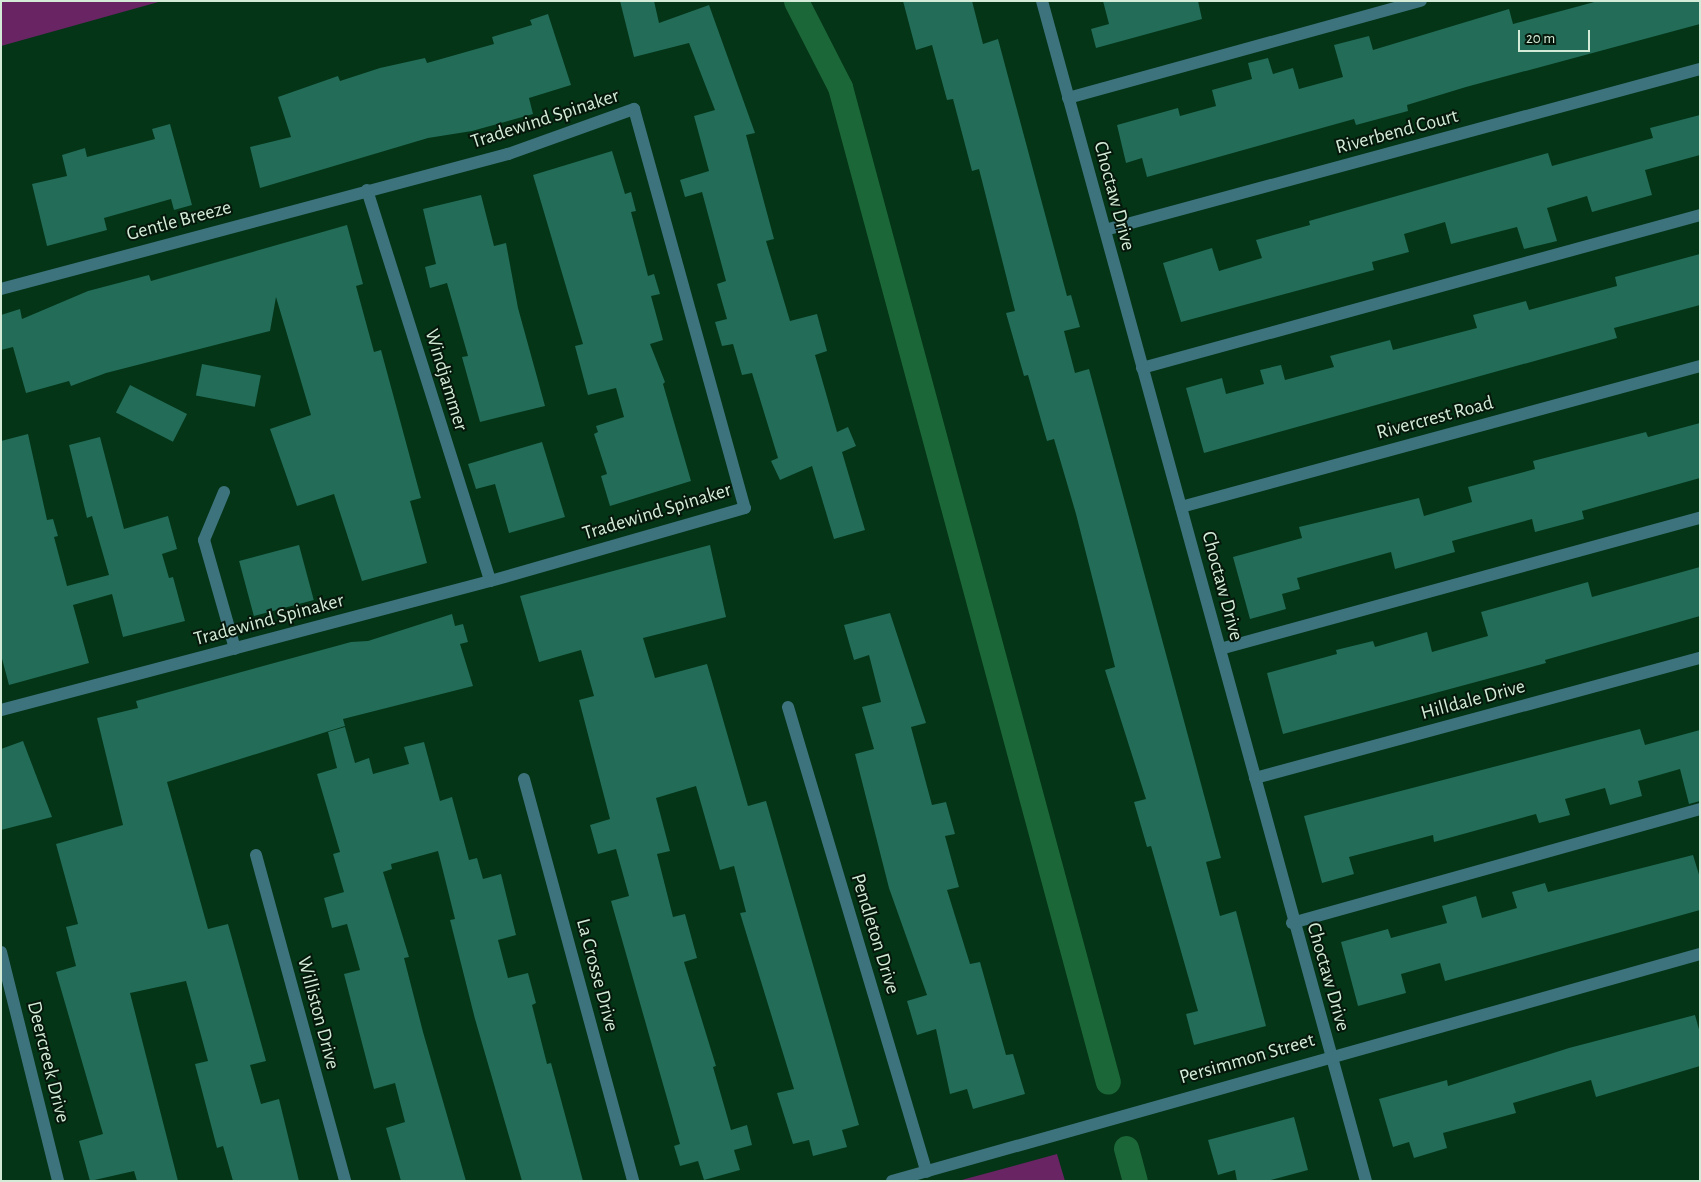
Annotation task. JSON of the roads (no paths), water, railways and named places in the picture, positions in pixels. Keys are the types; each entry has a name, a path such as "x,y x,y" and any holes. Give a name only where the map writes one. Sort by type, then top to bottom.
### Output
{"street":[{"name":"Choctaw Drive","path":"1042,1 1220,648 1292,923 1366,1181"},
{"path":"1068,98 1421,1"},
{"name":"Riverbend Court","path":"1105,230 1700,69"},
{"name":"Tradewind Spinaker","path":"1,710 490,581 745,508 634,109 508,154 367,190"},
{"name":"Gentle Breeze","path":"1,289 367,190"},
{"name":"Windjammer","path":"367,190 490,581"},
{"path":"1142,368 1700,215"},
{"name":"Rivercrest Road","path":"1181,507 1700,366"},
{"path":"224,492 204,540 235,648"},
{"path":"1220,648 1700,518"},
{"name":"Hilldale Drive","path":"1255,778 1700,658"},
{"name":"Pendleton Drive","path":"788,707 926,1172"},
{"name":"La Crosse Drive","path":"524,779 633,1181"},
{"path":"1292,923 1700,809"},
{"name":"Williston Drive","path":"256,856 345,1181"},
{"name":"Deercreek Drive","path":"1,952 58,1181"},
{"name":"Persimmon Street","path":"892,1181 1331,1054 1700,954"}],"waterway":[{"path":"796,1 840,87 1108,1082"},
{"path":"1126,1148 1135,1181"}]}
